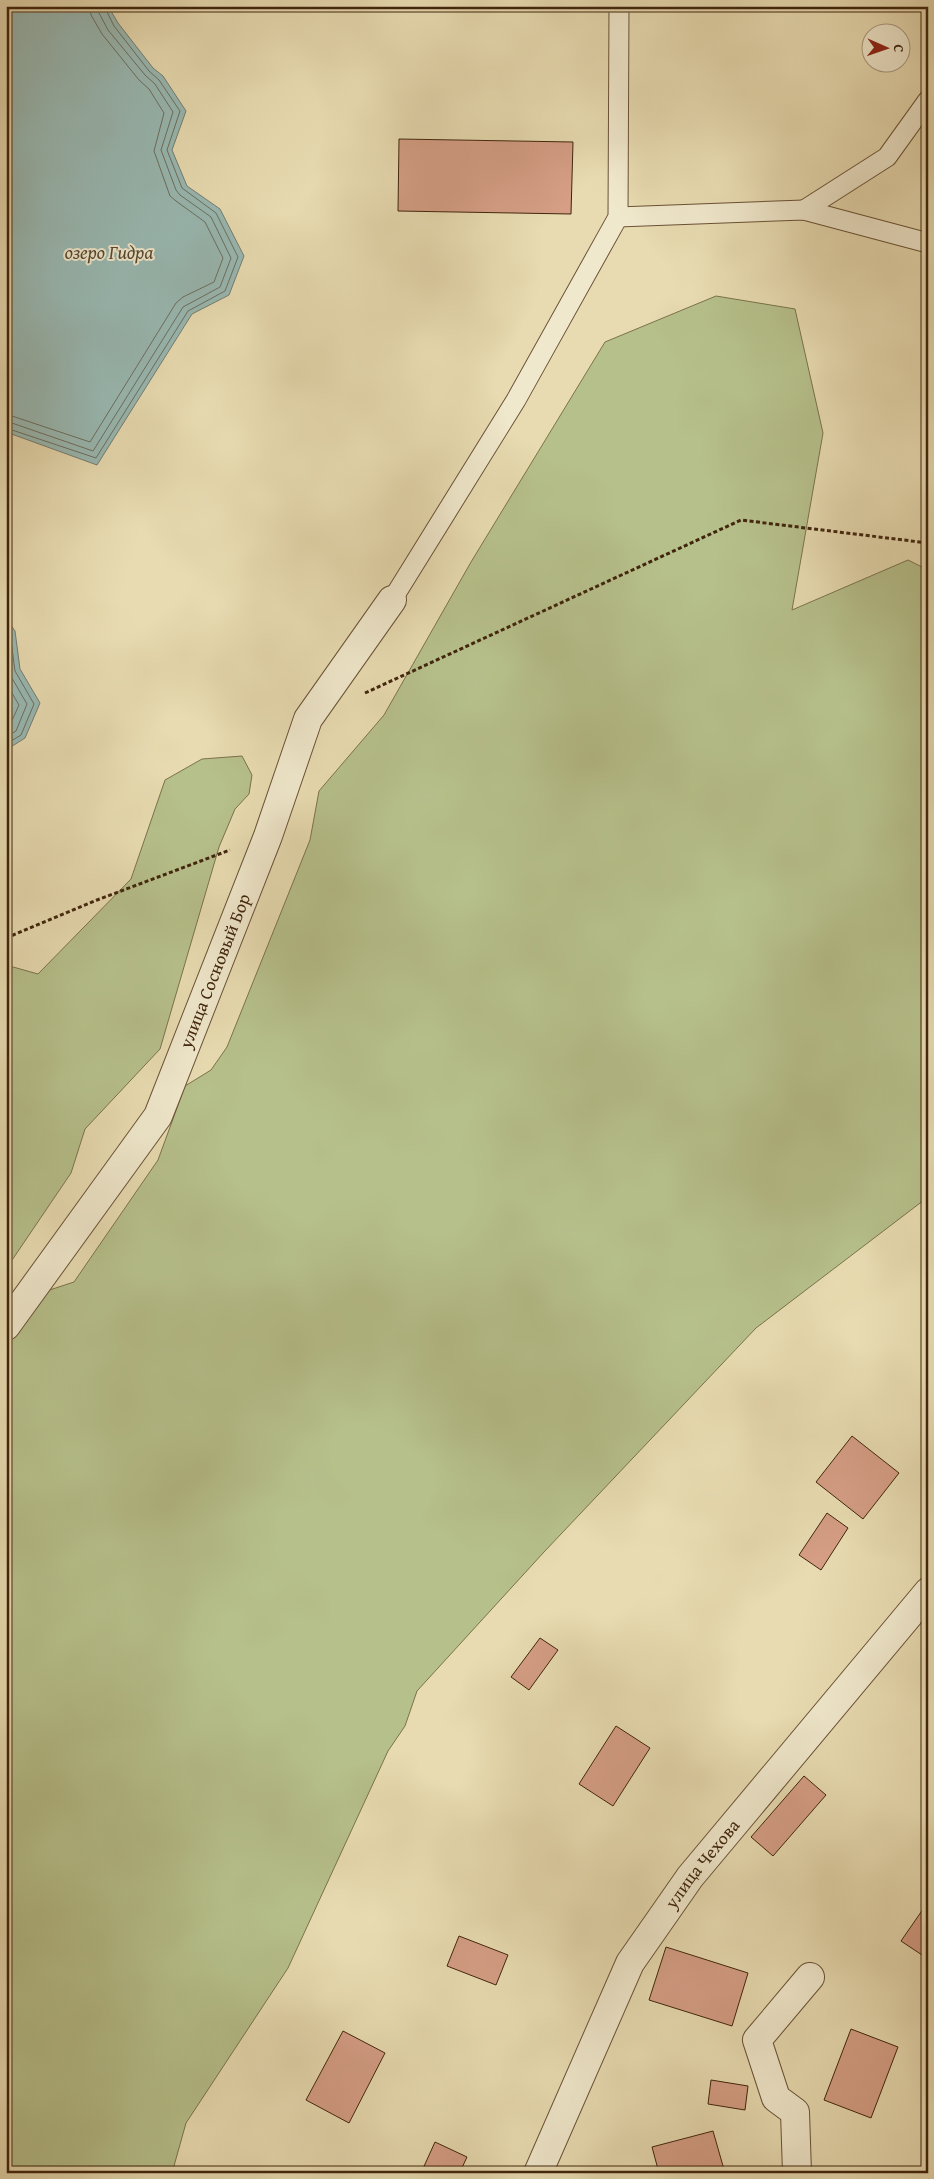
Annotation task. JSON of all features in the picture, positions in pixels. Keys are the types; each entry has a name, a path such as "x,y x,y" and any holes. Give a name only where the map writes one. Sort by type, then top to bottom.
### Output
{"street":[{"name":"улица Сосновый Бор","path":"6,1326 158,1116 268,836 308,719 392,600"},
{"name":"улица Чехова","path":"538,2173 630,1964 690,1877 928,1592"},
{"path":"797,2173 795,2112 776,2098 757,2040 810,1977"}],"lane":[{"path":"392,600 516,400 618,217 619,6"},
{"path":"804,210 887,157 928,100"},
{"path":"618,217 804,210 928,243"}],"path":[{"path":"362,694 741,520 928,543"},
{"path":"6,938 97,900 268,836"}],"green space":[{"path":"716,296 795,309 823,433 792,610 908,560 928,570 928,1197 756,1328 544,1552 417,1691 405,1726 388,1751 288,1968 186,2123 172,2173 6,2173 6,1323 22,1299 74,1282 158,1160 185,1086 211,1070 227,1047 310,840 319,791 384,715 471,562 605,342"},
{"path":"242,756 252,775 249,794 235,809 219,847 160,1049 85,1129 71,1173 6,1269 6,965 38,974 131,879 165,780 202,759"}],"water":[{"name":"озеро Гидра","path":"6,6 108,6 118,23 153,68 163,76 186,111 172,150 187,186 220,209 244,256 229,295 192,314 97,465 6,432"},
{"path":"6,618 15,631 20,669 40,703 25,738 6,750"}],"building":[{"path":"399,139 573,142 571,214 398,211"},
{"path":"852,1436 899,1473 863,1519 816,1482"},
{"path":"827,1513 848,1528 821,1570 799,1555"},
{"path":"540,1638 558,1650 529,1690 511,1677"},
{"path":"616,1726 650,1748 613,1806 579,1784"},
{"path":"804,1776 826,1795 773,1856 751,1837"},
{"path":"928,1902 928,1959 901,1941"},
{"path":"459,1936 508,1955 496,1985 447,1966"},
{"path":"666,1947 748,1973 732,2026 649,2000"},
{"path":"851,2029 898,2047 871,2118 824,2100"},
{"path":"343,2031 385,2053 349,2123 306,2100"},
{"path":"711,2080 748,2086 745,2110 708,2104"},
{"path":"713,2131 725,2173 659,2173 652,2147"},
{"path":"435,2142 467,2157 460,2172 462,2173 421,2173"}]}
